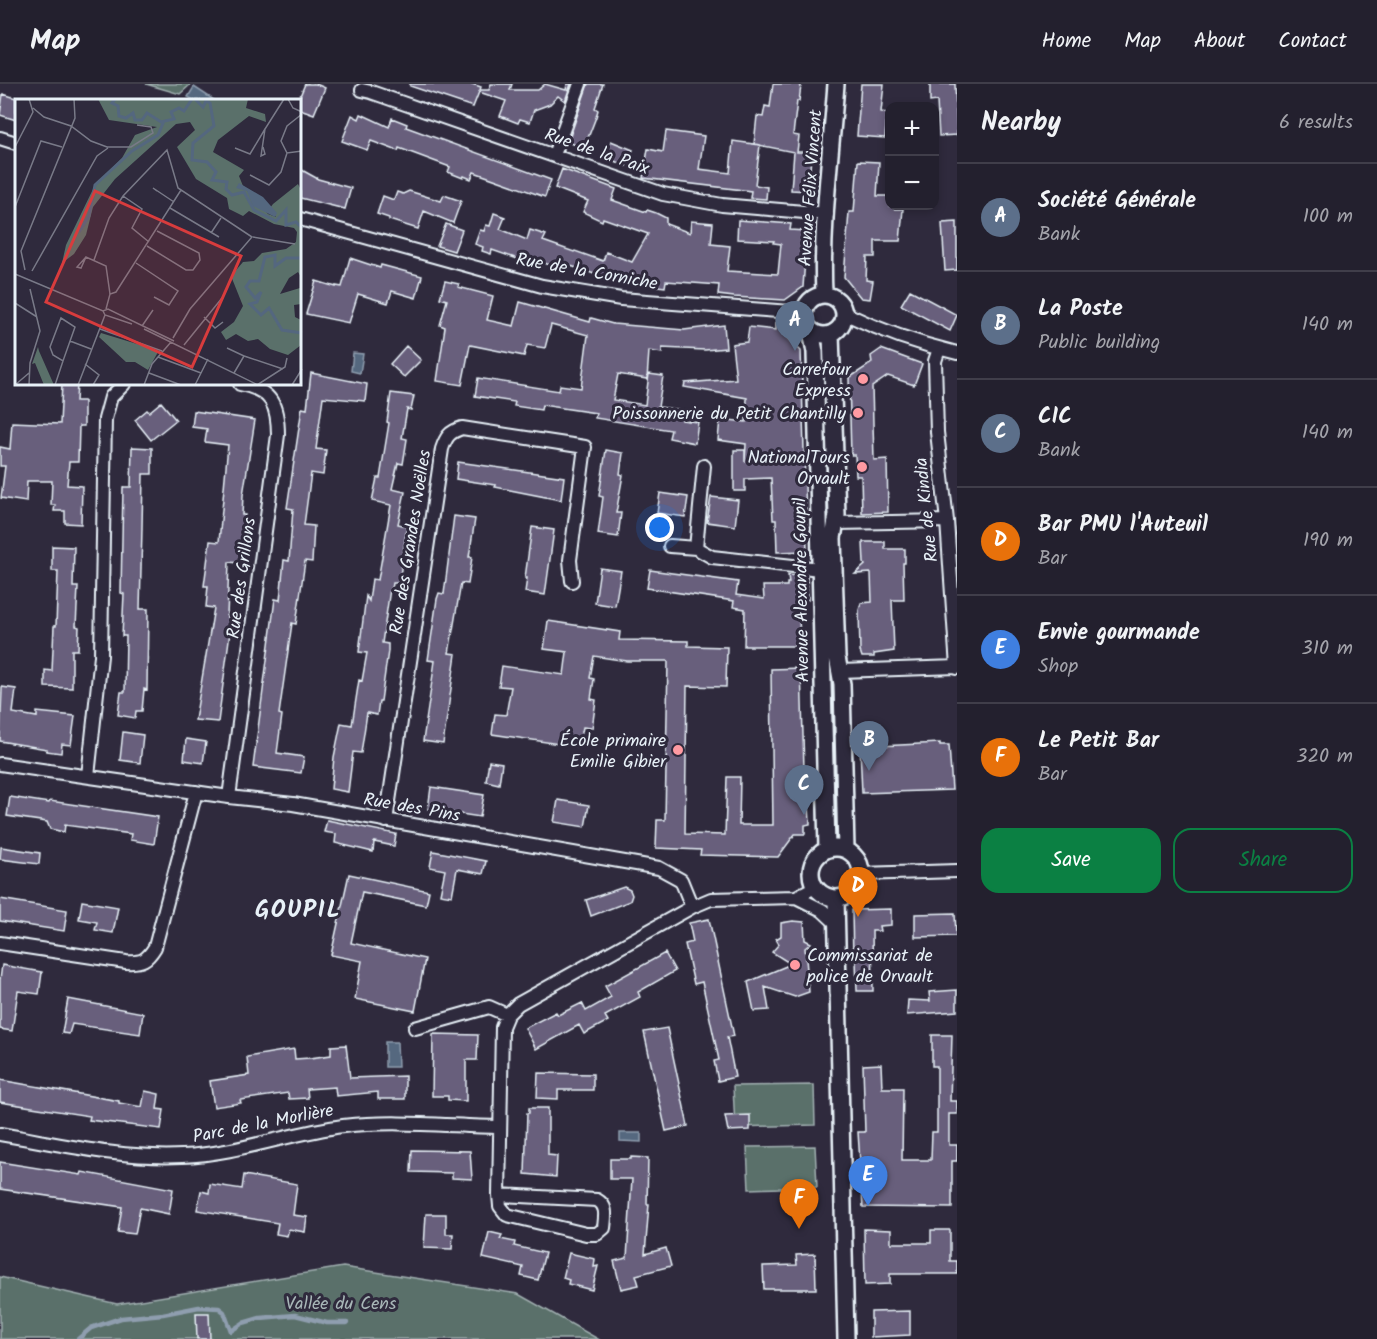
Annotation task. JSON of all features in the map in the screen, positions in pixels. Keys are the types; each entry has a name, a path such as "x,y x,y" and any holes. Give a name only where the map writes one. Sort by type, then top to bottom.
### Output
{"street":[{"path":"554,156 580,84"},
{"name":"Avenue Félix Vincent","path":"824,294 823,272 836,84"},
{"name":"Rue de la Paix","path":"362,90 663,194 722,205 827,214"},
{"path":"0,138 15,143"},
{"name":"Rue de la Corniche","path":"302,220 542,286 621,299 803,313"},
{"path":"824,294 840,302 844,313 842,326 831,334 818,334 811,331 804,320 803,313 808,302 824,294"},
{"path":"844,313 939,349 957,353"},
{"name":"Avenue Alexandre Goupil","path":"811,331 815,352 827,849"},
{"name":"Avenue Alexandre Goupil","path":"831,334 836,449 836,523 833,538 837,657 842,684 846,850"},
{"name":"Rue de Kindia","path":"939,349 935,361 937,432 947,521 957,668"},
{"path":"88,776 101,656 105,418 111,397 122,386"},
{"name":"Rue des Grillons","path":"229,797 278,435 278,414 267,395 253,386"},
{"name":"Rue des Grandes Noëlles","path":"386,821 442,449 445,439 452,431 462,428 585,447 570,560 573,582"},
{"path":"696,549 704,466"},
{"path":"836,523 947,521"},
{"path":"670,546 696,549 712,556 820,569"},
{"path":"840,671 957,668"},
{"name":"Rue des Pins","path":"0,764 293,804 659,868 681,880 692,907"},
{"path":"0,943 126,962 138,963 147,959 155,947 196,792"},
{"path":"827,849 846,850 857,859 861,874 856,888 844,897 828,897 815,887 812,880 812,865 827,849"},
{"path":"861,874 957,871"},
{"path":"499,1195 597,1200 602,1203 605,1210 604,1228 597,1234 586,1234 507,1215 500,1206 499,1195 499,1127 502,1027 507,1015 518,1004 692,907 711,899 796,897 815,887"},
{"path":"796,897 822,910 837,924"},
{"path":"836,898 846,1339"},
{"path":"415,1028 489,1007 507,1015"},
{"name":"Parc de la Morlière","path":"0,1134 121,1154 173,1156 214,1154 343,1126 376,1124 499,1127"}],"green space":[{"path":"146,84 191,84 180,94"},
{"path":"814,1085 815,1125 735,1127 733,1086"},
{"path":"815,1146 817,1187 749,1189 747,1147"},
{"name":"Vallée du Cens","path":"343,1267 518,1294 598,1339 0,1339 0,1277 117,1304"}],"water":[{"path":"194,87 212,99 192,99 188,97"},
{"path":"353,353 363,354 360,373 351,371"},
{"path":"385,1042 397,1042 398,1067 385,1067"},
{"path":"620,1133 641,1133 641,1142 620,1141"}],"building":[{"path":"305,84 316,84 325,88 314,114 302,110 300,96"},
{"path":"410,84 472,84 481,87 480,90 489,90 491,84 512,84 510,90 538,90 545,84 566,90 567,84 571,84 565,101 558,96 550,104 534,110 530,122 520,119 518,123 500,116 506,101 479,92 473,107 410,86"},
{"path":"588,84 603,84 595,108 598,110 596,117 586,143 583,142 581,147 568,142"},
{"path":"773,84 799,84 801,86 793,135 799,136 797,152 811,152 809,191 791,190 794,152 754,144 757,116 763,117 765,106 770,107"},
{"path":"861,84 884,84 881,112 885,113 885,138 857,136"},
{"path":"930,84 955,84 957,135 939,136 939,102 930,102"},
{"path":"3,94 16,98 15,120 0,115"},
{"path":"361,114 389,127 392,118 407,124 406,127 551,180 545,197 474,172 471,179 464,176 463,178 448,172 450,167 399,148 398,151 371,141 367,150 342,141 352,115 359,119"},
{"path":"666,131 704,136 699,169 730,173 733,141 760,145 755,185 767,187 766,199 750,198 751,191 643,178 648,149 663,152"},
{"path":"611,141 633,150 626,166 605,157"},
{"path":"858,161 879,162 877,196 885,196 885,210 903,210 900,241 875,241 875,257 867,257 866,280 873,281 870,299 861,298 844,277 849,212 854,212"},
{"path":"562,169 616,189 612,200 646,212 647,210 656,213 666,218 666,224 690,233 691,221 713,223 711,244 730,246 727,271 778,274 781,244 773,243 774,241 737,239 738,220 791,224 790,230 807,231 803,287 785,300 718,295 719,285 666,281 665,287 633,283 608,274 606,278 559,262 557,267 530,259 529,263 492,250 491,254 482,251 483,247 475,244 480,230 484,231 486,225 490,226 494,213 505,217 500,229 527,240 530,230 546,235 543,241 574,252 603,261 606,252 632,262 648,234 603,218 602,221 583,212 588,201 555,188"},
{"path":"302,170 318,179 351,188 345,209 302,198"},
{"path":"409,191 441,201 444,195 461,201 453,223 424,211 418,229 377,214 383,196 394,200 397,192 403,194"},
{"path":"957,222 957,270 945,271 942,223"},
{"path":"446,224 462,230 454,251 437,246"},
{"path":"350,258 380,268 381,265 422,276 416,298 392,291 388,303 358,294 349,323 306,314 316,281 342,287"},
{"path":"445,281 459,284 458,287 493,296 487,320 514,326 520,302 590,322 591,318 613,324 684,330 724,325 726,348 705,350 662,348 662,353 649,351 647,379 618,374 613,400 645,405 649,374 663,376 658,407 683,410 682,420 698,422 695,443 669,438 671,430 595,418 596,413 542,405 541,410 514,406 515,402 475,396 478,378 559,391 560,385 581,388 588,335 551,325 545,348 527,345 524,356 470,345 462,385 437,381 445,327 440,325 447,300 440,298"},
{"path":"910,290 957,315 950,331 901,305"},
{"path":"776,319 780,319 788,329 787,337 801,351 807,551 777,552 771,478 745,479 745,491 734,491 734,450 745,450 745,462 746,444 718,440 720,419 746,422 747,398 684,387 685,383 736,379 732,344 747,342 749,327 776,330"},
{"path":"406,346 421,360 404,377 390,364"},
{"path":"881,349 922,364 914,385 888,376 872,387 874,460 887,459 888,512 862,513 861,476 856,476 855,455 851,455 849,378 872,363 871,356"},
{"path":"311,373 367,384 365,401 323,397 316,449 326,450 323,475 311,473 304,525 314,526 312,562 305,561 296,624 292,623 279,714 282,715 277,753 304,757 301,773 253,767 275,599 280,600 284,560 289,561 293,509 287,508 302,408 307,409"},
{"path":"62,386 77,386 76,401 84,401 84,426 79,426 78,462 69,462 67,485 82,486 81,524 65,523 65,511 54,511 55,505 51,505 52,481 27,481 26,502 1,498 5,466 0,466 0,447 10,449 12,422 60,424"},
{"path":"391,393 414,396 411,410 407,409 402,438 407,439 403,464 398,463 392,489 405,492 398,524 407,526 399,583 393,583 390,589 382,643 388,644 388,651 381,701 379,701 377,715 367,713 361,753 353,752 348,792 331,789 334,757 341,723 352,725 359,680 362,681 367,653 359,652 366,596 369,601 372,579 378,580 391,505 372,501 377,478 380,478 389,423 387,422"},
{"path":"161,402 176,420 151,440 135,420"},
{"path":"194,411 255,420 243,495 242,515 245,515 239,563 229,562 227,617 232,617 218,722 195,720 214,608 206,607 208,586 204,586 210,541 219,542 228,445 205,442 207,429 192,427"},
{"path":"132,447 152,448 152,474 143,474 140,609 148,609 147,690 144,689 142,711 136,711 135,718 118,715 121,692 125,692 126,636 122,636 124,594 121,593 123,487 131,487"},
{"path":"606,450 623,453 620,474 623,475 616,513 621,513 618,537 598,534 603,497 599,496"},
{"path":"458,462 564,477 561,500 495,487 496,485 456,479"},
{"path":"660,493 688,497 685,517 657,513"},
{"path":"711,497 738,500 735,526 707,522"},
{"path":"454,516 475,519 469,557 472,557 468,584 461,583 449,653 456,654 443,744 423,741 435,661 428,660 437,599 439,593 444,594"},
{"path":"532,527 554,530 545,595 525,592"},
{"path":"863,542 885,542 885,549 905,549 904,600 892,600 894,651 874,654 874,657 862,657 860,651 859,610 861,603 872,602 871,573 855,574 865,565"},
{"path":"52,546 74,547 73,587 78,587 76,626 79,627 78,650 72,650 72,688 45,687 45,670 52,671 54,626 56,626 58,571 52,571"},
{"path":"600,568 621,571 615,606 595,603"},
{"path":"650,570 738,582 736,595 764,599 763,586 787,586 788,575 807,577 808,600 801,600 802,614 799,614 800,646 744,646 745,609 733,607 734,601 647,588"},
{"path":"548,621 620,632 619,640 688,641 688,646 727,647 726,687 687,686 685,834 725,835 727,777 740,777 739,825 773,825 771,669 801,668 805,803 809,803 810,824 805,825 805,834 795,834 778,857 700,855 701,850 656,848 657,820 665,820 668,661 627,661 594,656 590,678 594,679 591,699 596,700 592,728 583,727 579,747 492,734 495,714 506,715 511,687 499,686 502,666 564,675 567,652 544,649"},
{"path":"2,687 16,689 13,713 37,717 37,712 75,716 71,745 62,744 61,753 0,741"},
{"path":"123,732 143,735 140,763 120,760"},
{"path":"186,739 206,742 203,763 184,760"},
{"path":"940,743 940,745 949,745 952,790 862,793 860,747"},
{"path":"489,761 502,763 499,784 486,781"},
{"path":"431,787 484,795 480,817 428,809"},
{"path":"10,797 158,817 154,844 130,840 131,834 65,825 64,832 50,829 47,822 7,816"},
{"path":"558,800 589,805 585,827 554,822"},
{"path":"327,820 396,834 394,846 374,842 373,852 335,843 336,834 324,832"},
{"path":"1,847 40,853 39,864 0,859"},
{"path":"433,851 486,861 483,874 457,869 452,896 440,894 445,870 430,867"},
{"path":"349,874 429,891 426,905 362,892 351,943 425,959 415,1011 355,999 362,961 331,955"},
{"path":"624,887 630,890 632,895 630,901 591,916 586,900"},
{"path":"0,899 67,910 64,931 0,921"},
{"path":"82,901 118,907 113,933 95,930 97,922 79,919"},
{"path":"891,909 891,925 879,926 880,931 872,931 873,991 857,991 856,959 853,959 852,910"},
{"path":"955,913 956,936 915,937 915,914"},
{"path":"709,919 734,1036 727,1037 735,1077 718,1081 714,1061 719,1060 702,982 694,984 685,944 693,942 689,923"},
{"name":"Commissariat de police de Orvault","path":"804,922 805,940 811,943 805,948 809,992 795,997 765,987 769,1010 754,1011 748,982 791,964 772,952 779,944 776,939 781,936 781,923"},
{"path":"665,953 675,971 638,992 640,997 605,1016 608,1021 584,1034 579,1025 536,1049 525,1028 556,1012 558,1015 582,1003 586,1011 611,997 605,986"},
{"path":"2,965 42,972 39,994 18,991 12,1031 0,1029"},
{"path":"957,990 957,1011 907,1015 908,1000 930,1001 929,992"},
{"path":"68,999 143,1013 140,1034 72,1024 69,1034 62,1033"},
{"path":"667,1028 688,1126 666,1131 644,1032"},
{"path":"433,1034 478,1035 477,1060 466,1060 466,1101 448,1100 448,1096 432,1096"},
{"path":"932,1035 952,1035 950,1101 957,1101 957,1114 949,1114 949,1145 957,1145 957,1161 952,1161 952,1208 863,1207 858,1132 865,1132 863,1065 881,1064 882,1088 903,1088 902,1160 931,1160 932,1132 937,1132 937,1066 932,1066"},
{"path":"346,1045 350,1078 405,1076 405,1099 378,1099 378,1092 336,1096 335,1087 307,1089 308,1098 289,1099 288,1093 240,1100 241,1103 214,1107 210,1081 249,1075 247,1057 294,1049 295,1059 310,1058 331,1055 331,1046"},
{"path":"538,1073 593,1074 593,1090 558,1090 558,1099 537,1098"},
{"path":"0,1080 142,1107 145,1091 159,1094 157,1109 164,1110 161,1129 89,1120 90,1116 0,1102"},
{"path":"529,1108 548,1108 548,1155 557,1156 556,1177 525,1174"},
{"path":"750,1115 750,1130 728,1131 725,1116"},
{"path":"412,1150 470,1151 472,1179 452,1178 452,1173 411,1172"},
{"path":"631,1157 648,1158 647,1204 649,1204 645,1254 666,1248 671,1266 636,1275 639,1285 621,1289 614,1261 627,1258 632,1179 610,1179 610,1159 631,1159"},
{"path":"0,1162 81,1175 82,1172 173,1189 169,1214 140,1208 135,1234 118,1232 122,1207 0,1189"},
{"path":"244,1175 297,1184 293,1215 307,1217 305,1232 289,1229 287,1236 276,1234 278,1223 197,1210 201,1191 209,1193 210,1184 242,1189"},
{"path":"426,1214 446,1214 446,1234 453,1234 452,1249 424,1248"},
{"path":"864,1229 891,1230 891,1243 931,1243 931,1230 950,1230 950,1261 957,1261 957,1274 890,1274 890,1284 865,1285"},
{"path":"489,1232 502,1235 500,1239 515,1242 514,1246 545,1253 538,1280 521,1276 523,1267 483,1258"},
{"path":"569,1253 595,1259 594,1267 598,1266 592,1290 568,1284 569,1280 563,1278"},
{"path":"815,1254 816,1289 764,1289 763,1266 797,1265 796,1255"},
{"path":"910,1311 910,1335 871,1337 871,1312"},
{"path":"196,1313 209,1313 210,1339 197,1339"}],"waterway":[{"path":"78,1339 91,1328 121,1318 163,1314 199,1307 219,1308 224,1312 231,1331 243,1323 260,1318 295,1315 327,1323 347,1323"}],"place":[{"name":"Société Générale","path":"795,351"},
{"name":"Carrefour Express","path":"863,379"},
{"name":"Poissonnerie du Petit Chantilly","path":"858,413"},
{"name":"NationalTours Orvault","path":"862,467"},
{"name":"École primaire Emilie Gibier","path":"678,750"},
{"name":"La Poste","path":"869,771"},
{"name":"CIC","path":"804,815"},
{"name":"Bar PMU l'Auteuil","path":"858,917"},
{"name":"Commissariat de police de Orvault","path":"795,965"},
{"name":"Envie gourmande","path":"868,1206"},
{"name":"Le Petit Bar","path":"799,1229"}],"district":[{"name":"GOUPIL","path":"298,909"}]}
